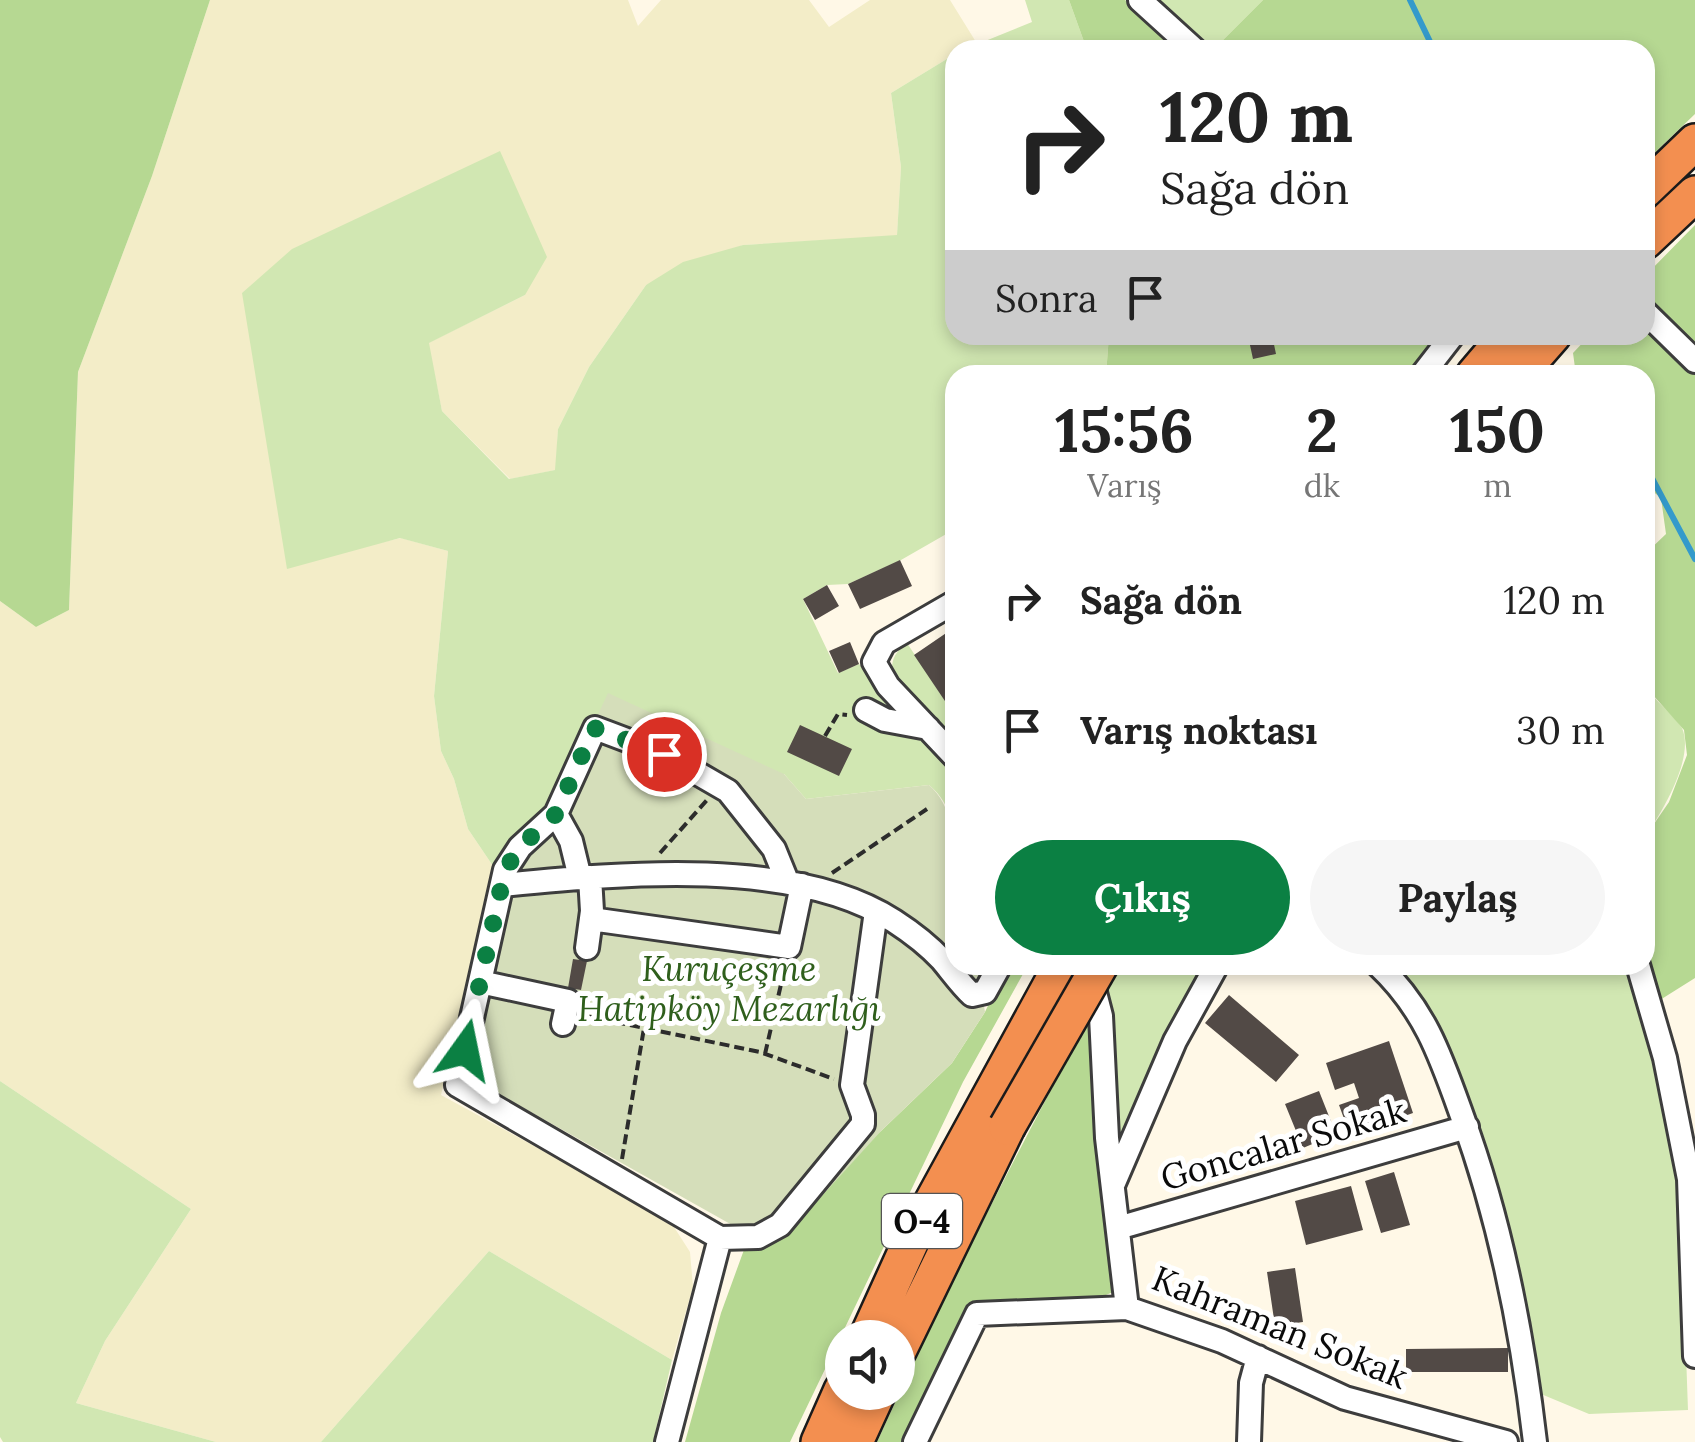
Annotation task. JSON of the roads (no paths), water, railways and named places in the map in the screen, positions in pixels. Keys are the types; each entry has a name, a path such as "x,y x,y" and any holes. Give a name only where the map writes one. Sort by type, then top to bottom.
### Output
{"highway":[{"path":"1655,180 1695,142"},
{"path":"1655,232 1695,194"},
{"path":"1482,365 1500,345"},
{"path":"1527,365 1544,345"},
{"name":"O-4","path":"912,1320 941,1256 994,1117 1058,975"},
{"name":"O-4","path":"875,1320 911,1241 1093,975"},
{"path":"819,1442 833,1410"},
{"path":"855,1442 870,1410"}],"street":[{"path":"1140,0 1184,40"},
{"path":"1655,322 1695,362"},
{"path":"1430,365 1445,345"},
{"path":"945,608 884,644 874,662 888,686 945,746"},
{"path":"866,710 885,720 928,728"},
{"path":"590,919 789,947 800,884 744,807 720,785 664,754 594,728 556,814 510,859 457,1085 720,1238 758,1237 787,1218 863,1124 864,1115 853,1088 876,911"},
{"path":"556,814 585,878 590,919 586,948"},
{"path":"502,886 640,876 800,884 876,911 945,964"},
{"path":"955,975 972,995 985,992 994,975"},
{"name":"Kahraman Sokak","path":"1089,975 1101,1016 1106,1138 1126,1308 1222,1341 1345,1398 1506,1442"},
{"path":"1112,1186 1175,1041 1211,975"},
{"path":"1387,975 1423,1017 1483,1171 1505,1254 1526,1363 1535,1442"},
{"path":"1641,975 1666,1058 1689,1180 1695,1356"},
{"path":"480,982 568,1000 564,1018"},
{"name":"Goncalar Sokak","path":"1118,1228 1466,1128"},
{"path":"668,1442 720,1238"},
{"path":"915,1442 977,1314 1126,1308"},
{"path":"1249,1442 1252,1383 1258,1358"}],"waterway":[{"path":"1410,0 1429,40"},
{"path":"1655,484 1695,559"}],"park label":[{"name":"Kuruçeşme Hatipköy Mezarlığı","path":"729,988"}]}
